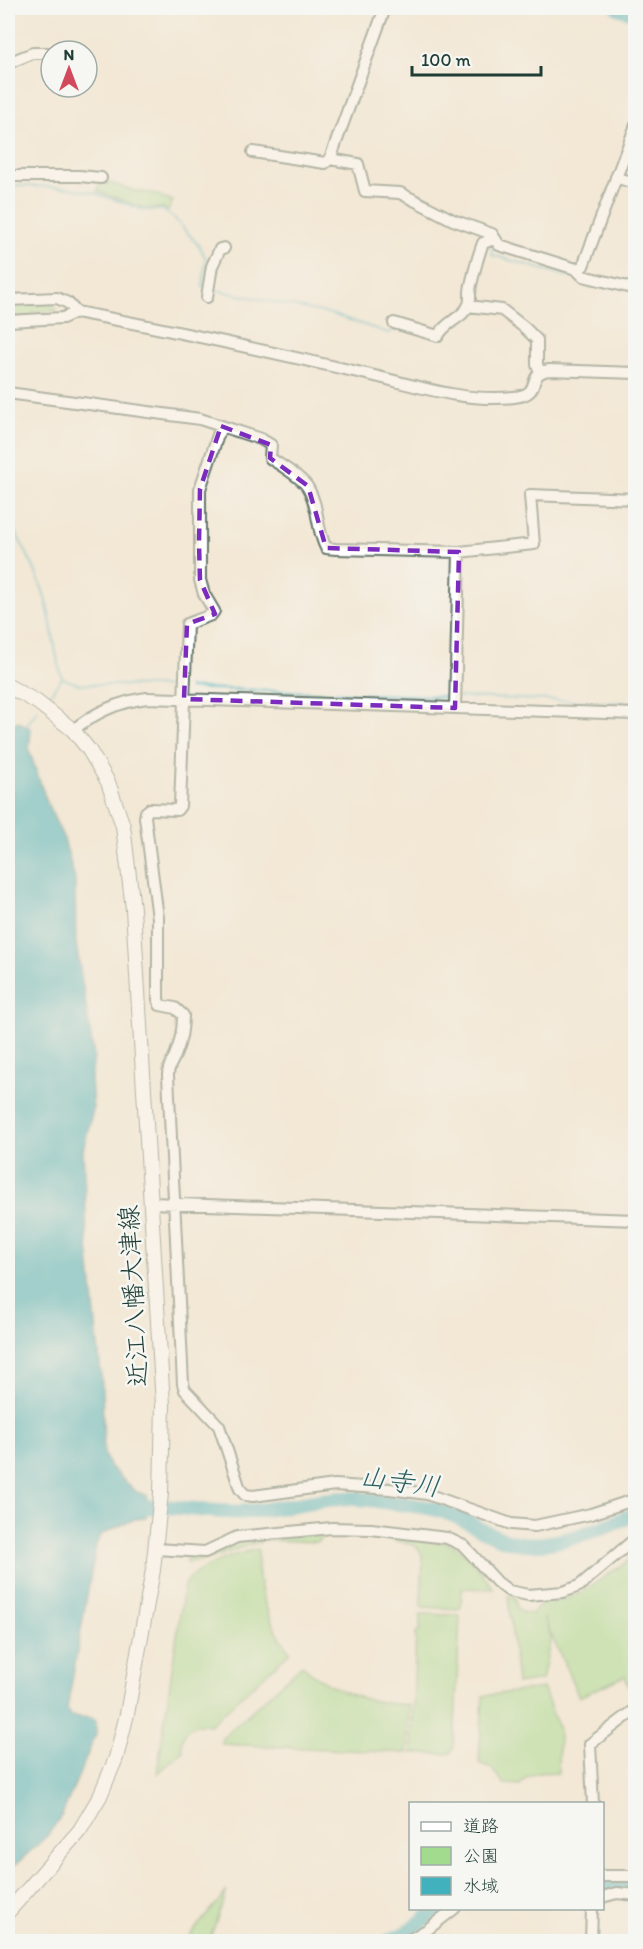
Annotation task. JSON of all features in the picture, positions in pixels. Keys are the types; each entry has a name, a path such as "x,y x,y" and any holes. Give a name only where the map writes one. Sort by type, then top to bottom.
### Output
{"main road":[{"name":"近江八幡大津線","path":"8,686 42,705 73,730 89,750 113,795 123,826 128,852 133,909 162,1395 161,1493 156,1549 123,1737 108,1779 80,1830 8,1912"}],"street":[{"path":"252,152 325,163 330,159 385,8"},
{"path":"8,63 33,53 39,53"},
{"path":"576,269 583,266 636,125"},
{"path":"330,159 358,164 362,193 400,193 453,220 492,234 499,245 576,269 583,276 636,289"},
{"path":"8,176 101,178"},
{"path":"616,177 636,184"},
{"path":"394,323 438,336 444,327 468,306 483,243 494,239"},
{"path":"207,297 212,266 220,249 224,249"},
{"path":"8,300 57,298 68,303 76,312"},
{"path":"468,306 502,310 525,328 537,340 537,365 540,371"},
{"path":"8,321 63,318 76,312 265,350 464,397 518,397 534,388 536,375 540,371 636,373"},
{"path":"8,393 200,419 261,439 271,446 270,458 308,486 316,508 321,538 326,548 459,552 534,544 530,495 636,499"},
{"path":"221,426 200,489 200,580 204,594 214,611 212,615 187,624 180,806 177,810 150,809 146,812 145,817 158,918 158,999 160,1005 175,1008 183,1015 183,1025 176,1053 168,1066 183,1384 193,1401 219,1426 240,1489 245,1495 253,1496 335,1485 390,1489 427,1494 511,1524 535,1526 591,1514 636,1499"},
{"path":"455,700 459,552"},
{"path":"73,730 94,714 121,702 184,690 455,700 636,714"},
{"path":"151,1203 636,1220"},
{"path":"156,1549 205,1552 237,1537 332,1528 371,1528 447,1538 464,1546 509,1592 528,1595 563,1592 579,1587 636,1538"},
{"path":"593,1802 590,1744 636,1709"},
{"path":"604,1876 636,1876"},
{"path":"604,1897 617,1893 636,1895"},
{"path":"406,1941 428,1929 452,1910"},
{"path":"591,1941 592,1910"}],"highlighted area":[{"path":"221,426 271,445 270,458 308,486 326,548 459,552 455,708 184,699 187,624 215,614 200,580 200,489"}],"green space":[{"path":"101,180 135,191 152,193 173,201 168,211 163,208 145,209 97,191"},
{"path":"46,304 56,307 56,311 34,312 29,317 10,317 8,314 10,306"},
{"path":"320,1533 359,1533 448,1543 468,1557 494,1589 462,1588 461,1607 458,1609 422,1607 423,1558 420,1551 412,1544 388,1538 325,1535 317,1542 260,1540 260,1543 205,1560 186,1562 187,1557 206,1557 239,1541"},
{"path":"258,1549 259,1577 265,1604 275,1628 290,1652 210,1725 197,1725 188,1730 183,1739 183,1751 157,1774 184,1586 189,1579 206,1567 228,1557"},
{"path":"635,1556 635,1692 632,1695 625,1676 579,1697 543,1616 551,1637 542,1680 517,1684 508,1596 515,1597 517,1608 521,1612 532,1614 541,1604 581,1593"},
{"path":"420,1614 460,1616 454,1747 451,1753 447,1754 411,1753 416,1632 420,1630"},
{"path":"302,1665 326,1683 352,1695 379,1702 409,1705 407,1753 222,1744 222,1738"},
{"path":"543,1688 559,1730 558,1774 532,1775 520,1785 504,1784 491,1768 479,1763 483,1696"},
{"path":"227,1891 209,1941 185,1941"}],"water":[{"path":"18,721 31,729 29,750 48,805 64,839 75,879 76,943 94,1057 91,1078 93,1110 83,1150 87,1235 102,1385 104,1454 110,1467 132,1488 147,1495 146,1518 135,1519 100,1535 96,1545 67,1709 70,1716 92,1718 96,1721 96,1734 62,1815 47,1836 14,1866 8,1868 8,728"}],"waterway":[{"path":"618,8 636,14"},
{"path":"8,185 69,188 95,193 144,210 163,210 174,218 200,247 206,259 203,287 205,287"},
{"path":"487,246 492,246 492,255 580,280"},
{"path":"475,292 478,277"},
{"path":"211,289 331,314 388,333 396,329"},
{"path":"8,518 43,590 62,678"},
{"path":"62,678 78,684 180,687"},
{"path":"44,702 62,678"},
{"path":"189,688 453,697"},
{"path":"458,697 636,703"},
{"path":"26,726 38,709"},
{"name":"山寺川","path":"128,1509 170,1507 241,1512 341,1498 360,1499 419,1506 444,1512 498,1537 529,1544 576,1537 636,1514"},
{"path":"604,1886 636,1886"},
{"path":"386,1942 407,1933 436,1910"}]}
